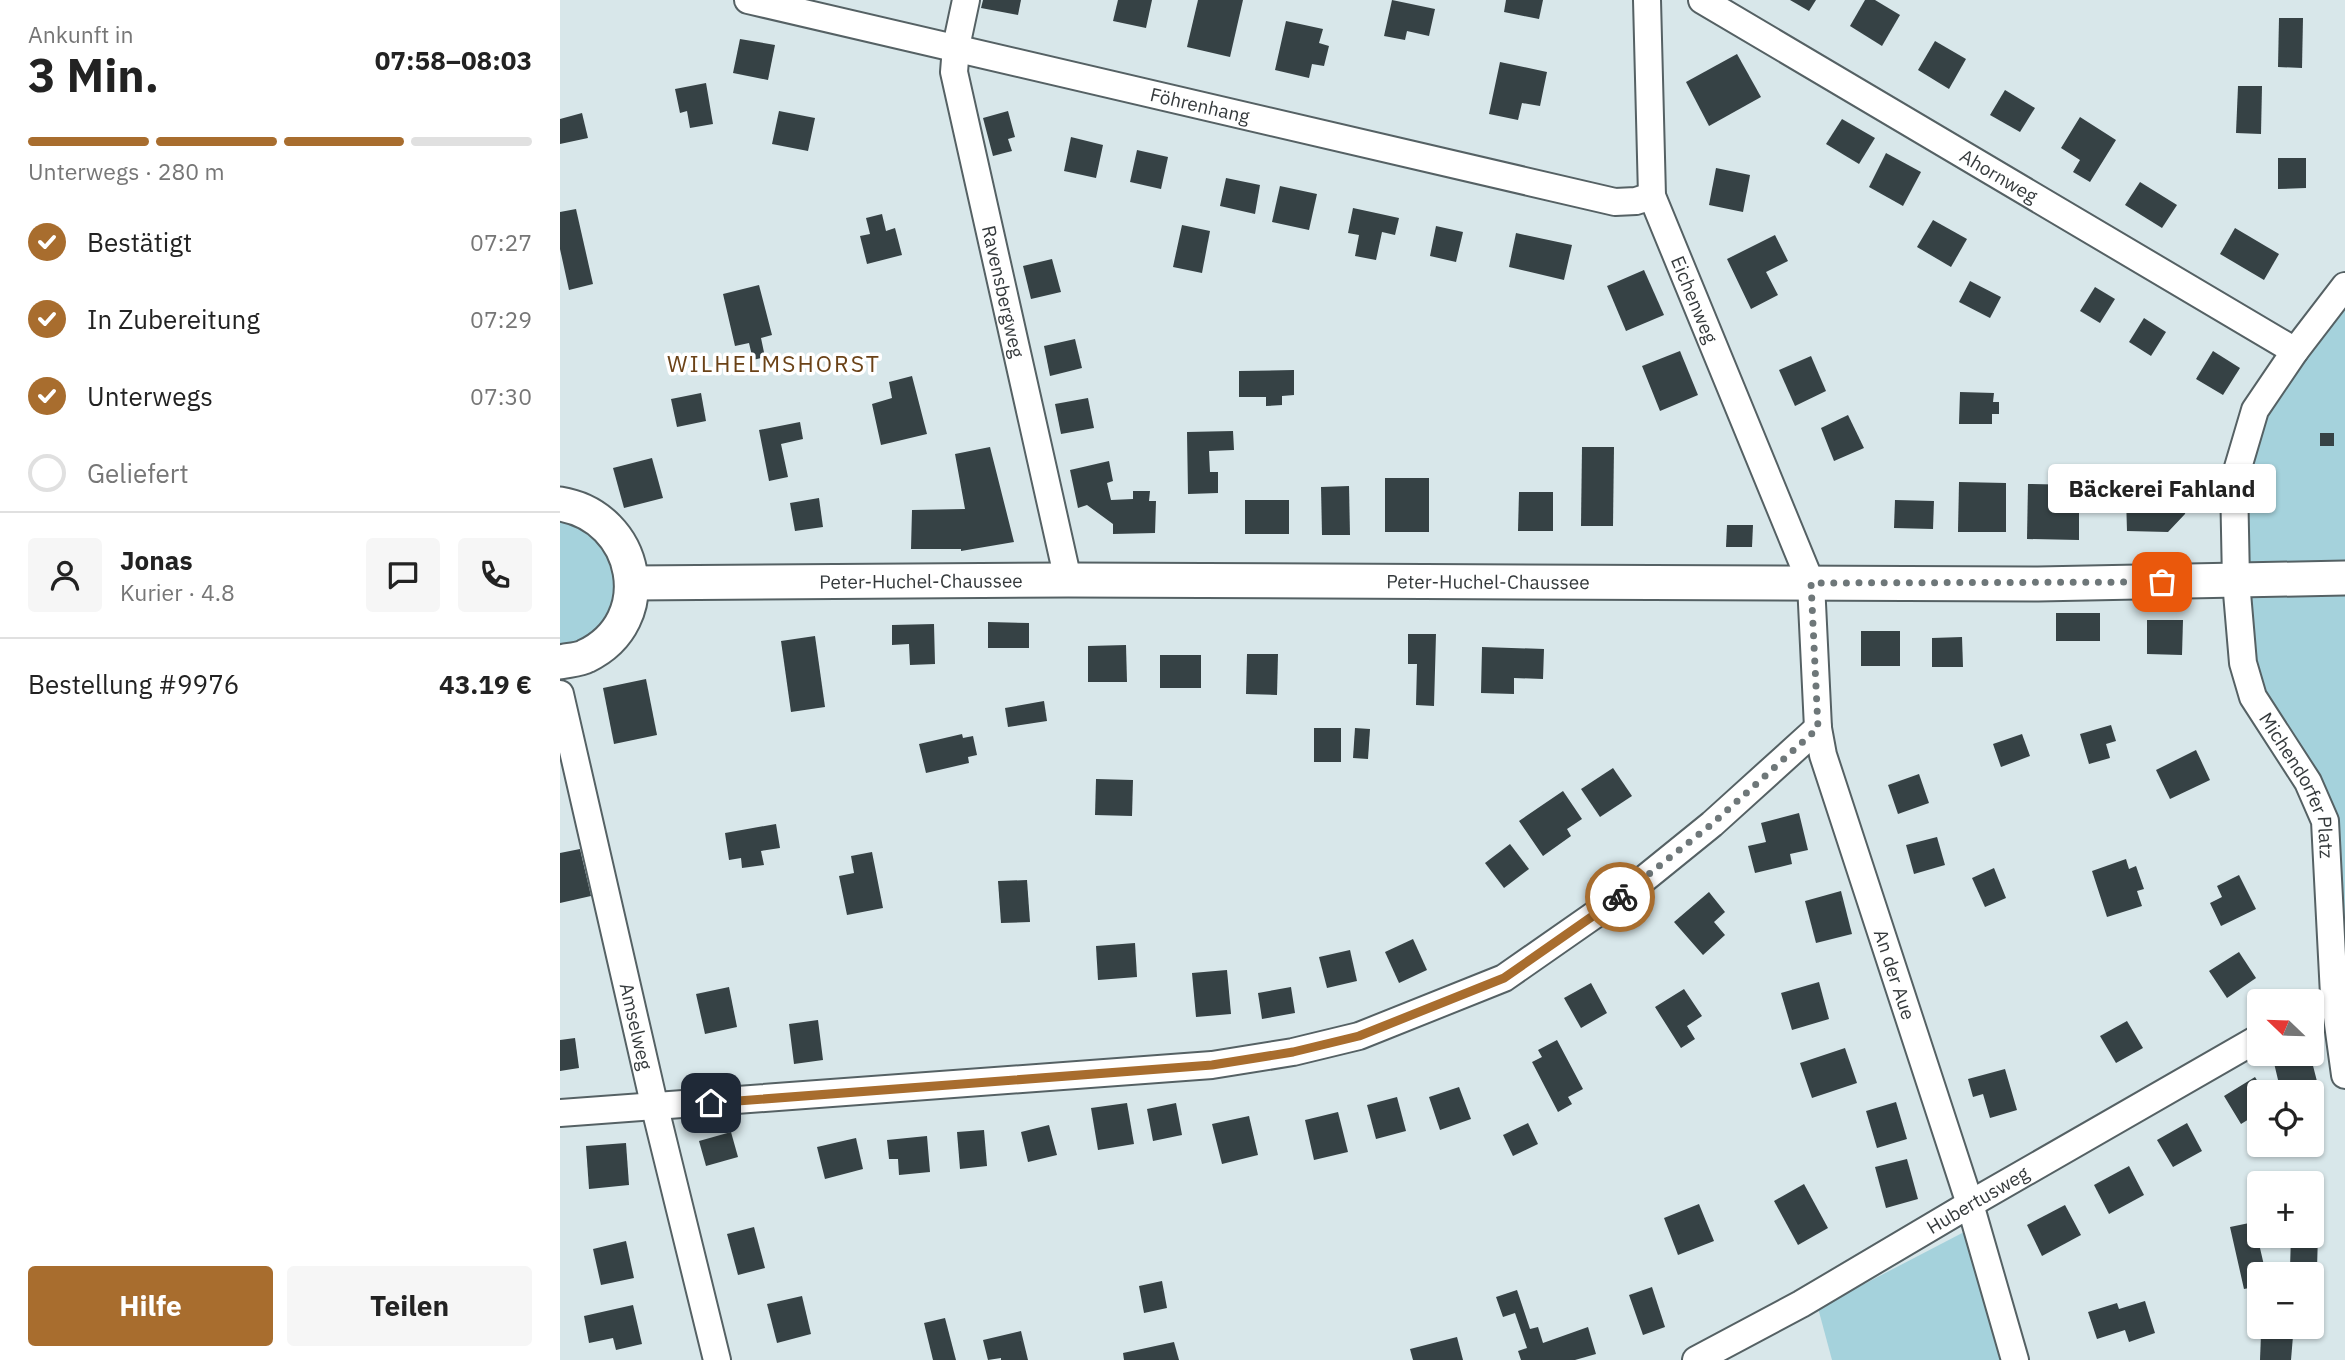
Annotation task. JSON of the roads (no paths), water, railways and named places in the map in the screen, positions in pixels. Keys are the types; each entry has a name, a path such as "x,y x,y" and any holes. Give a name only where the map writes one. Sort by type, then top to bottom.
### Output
{"street":[{"name":"Föhrenhang","path":"748,0 1615,202 1636,201 1652,196"},
{"name":"Ravensbergweg","path":"966,0 956,47 954,72 1068,580"},
{"name":"Eichenweg","path":"1647,0 1652,196 1811,583"},
{"name":"Ahornweg","path":"1702,0 2295,351"},
{"name":"Michendorfer Platz","path":"2323,989 2325,821 2308,782 2253,697 2243,663 2236,581 2234,481 2255,410 2295,351 2345,286"},
{"path":"560,662 585,657 604,645 619,627 629,606 632,583 628,559 617,537 601,521 582,509 561,501"},
{"name":"Peter-Huchel-Chaussee","path":"632,583 1068,580 1811,583 2345,578"},
{"name":"An der Aue","path":"1811,583 1818,728 1823,755 1970,1203 2015,1360"},
{"name":"Amselweg","path":"560,694 655,1108 718,1360"},
{"path":"560,1113 1212,1065 1293,1052 1359,1036 1504,978 1633,888 1712,824 1818,728"},
{"name":"Michendorfer Platz","path":"2324,1004 2345,1075"},
{"name":"Hubertusweg","path":"1696,1360 1801,1304 1970,1203 2247,1045"}],"place":[{"name":"Bäckerei Fahland","path":"2162,582"}],"district":[{"name":"WILHELMSHORST","path":"774,364"}]}
